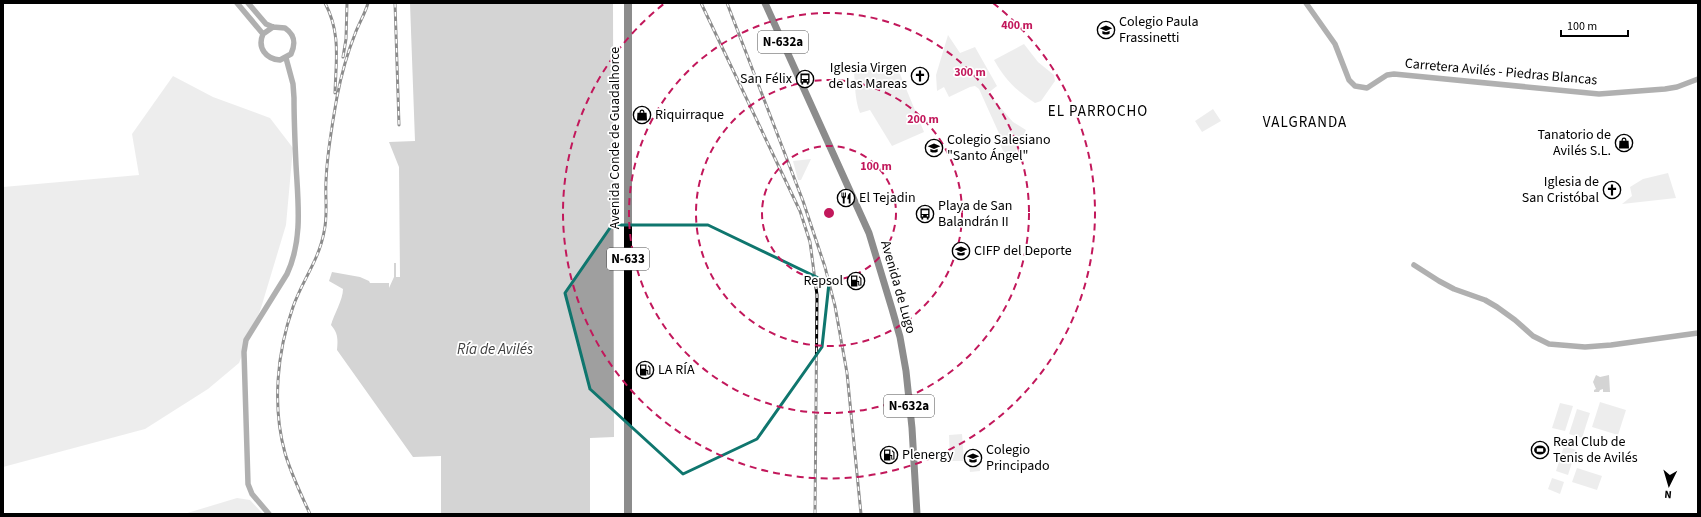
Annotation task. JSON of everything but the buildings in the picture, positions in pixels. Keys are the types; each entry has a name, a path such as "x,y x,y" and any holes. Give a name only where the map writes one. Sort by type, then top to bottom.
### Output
{"highway":[{"name":"Avenida Conde de Guadalhorce","path":"628,3 628,514"}],"main road":[{"name":"Avenida de Lugo","path":"765,3 869,233 900,337 906,371 911,421 917,514"}],"street":[{"path":"237,3 263,34"},
{"path":"248,3 266,24 273,27 285,28 293,36 295,42 294,48 286,58 280,60 268,57 263,52 261,46 263,34 273,27"},
{"name":"Carretera Avilés - Piedras Blancas","path":"1306,3 1335,44 1348,80 1355,86 1362,88 1372,86 1387,76 1394,74 1599,94 1665,89 1677,87 1698,79"},
{"path":"270,514 252,494 248,484 244,352 246,340 292,264 297,242 298,212 294,98 293,84 286,58"},
{"path":"1414,265 1454,289 1485,300 1516,320 1533,336 1549,344 1585,347 1611,345 1698,333"}],"highlighted area":[{"path":"612,225 708,225 829,283 822,347 757,439 683,474 590,389 565,293"}],"shaded area":[{"path":"948,35 960,53 975,47 997,86 988,93 1013,122 1026,130 1013,157 1006,157 999,142 1002,140 979,89 975,86 970,87 949,97 944,87 937,91 936,75"},
{"path":"1024,44 1038,62 1054,75 1055,81 1041,101 1035,103 1012,84 994,60"},
{"path":"885,69 894,70 900,74 924,132 892,146 870,110 860,113 857,103 854,71"},
{"path":"173,76 213,97 270,118 293,148 286,225 261,308 239,363 208,389 145,429 3,467 3,187 139,175 132,134"},
{"path":"1213,109 1221,121 1202,132 1195,121"},
{"path":"811,159 801,180 798,180 793,161"},
{"path":"1668,173 1676,198 1622,204 1632,196 1630,187 1643,179"},
{"path":"1600,402 1626,410 1618,435 1592,427"},
{"path":"1560,403 1573,406 1565,431 1552,428"},
{"path":"1577,409 1590,413 1582,438 1569,434"},
{"path":"962,434 964,461 950,461 949,435"},
{"path":"1564,446 1576,450 1568,475 1556,471"},
{"path":"968,453 979,453 980,471 970,472"},
{"path":"1577,468 1602,476 1597,490 1572,482"},
{"path":"1552,478 1564,482 1560,494 1548,489"},
{"path":"237,498 250,500 263,514 184,514"}],"water":[{"name":"Ría de Avilés","path":"410,3 613,3 614,437 590,438 590,514 441,514 441,456 413,457 337,350 337,336 331,325 342,298 343,289 329,281 332,272 360,277 369,281 370,283 389,283 389,288 394,277 394,263 396,263 396,277 400,277 399,167 389,142 415,141"},
{"path":"1596,375 1600,377 1609,375 1610,392 1603,392 1603,389 1599,392 1594,392 1596,389 1593,382"}],"railway":[{"path":"325,3 330,14 335,36 335,93"},
{"path":"343,57 346,39 347,3"},
{"path":"310,514 290,469 281,435 278,398 280,361 283,342 293,307 322,242 326,219 327,160 337,97 349,49 368,3"},
{"path":"395,3 399,125"},
{"path":"701,3 800,211 810,242 817,295 815,514"},
{"path":"727,3 803,201 825,267 835,306 847,373 861,514"}],"place":[{"name":"Colegio Paula Frassinetti","path":"1106,30"},
{"name":"Iglesia Virgen de las Mareas","path":"920,76"},
{"name":"San Félix","path":"805,79"},
{"name":"Riquirraque","path":"642,115"},
{"name":"Tanatorio de Avilés S.L.","path":"1624,143"},
{"name":"Colegio Salesiano \"Santo Ángel\"","path":"934,148"},
{"name":"Iglesia de San Cristóbal","path":"1612,190"},
{"name":"El Tejadin","path":"846,198"},
{"name":"Playa de San Balandrán II","path":"925,214"},
{"name":"CIFP del Deporte","path":"961,251"},
{"name":"Repsol","path":"856,281"},
{"name":"LA RÍA","path":"645,370"},
{"name":"Real Club de Tenis de Avilés","path":"1540,450"},
{"name":"Plenergy","path":"889,455"},
{"name":"Colegio Principado","path":"973,458"}],"district":[{"name":"EL PARROCHO","path":"1098,111"},
{"name":"VALGRANDA","path":"1305,122"}]}
